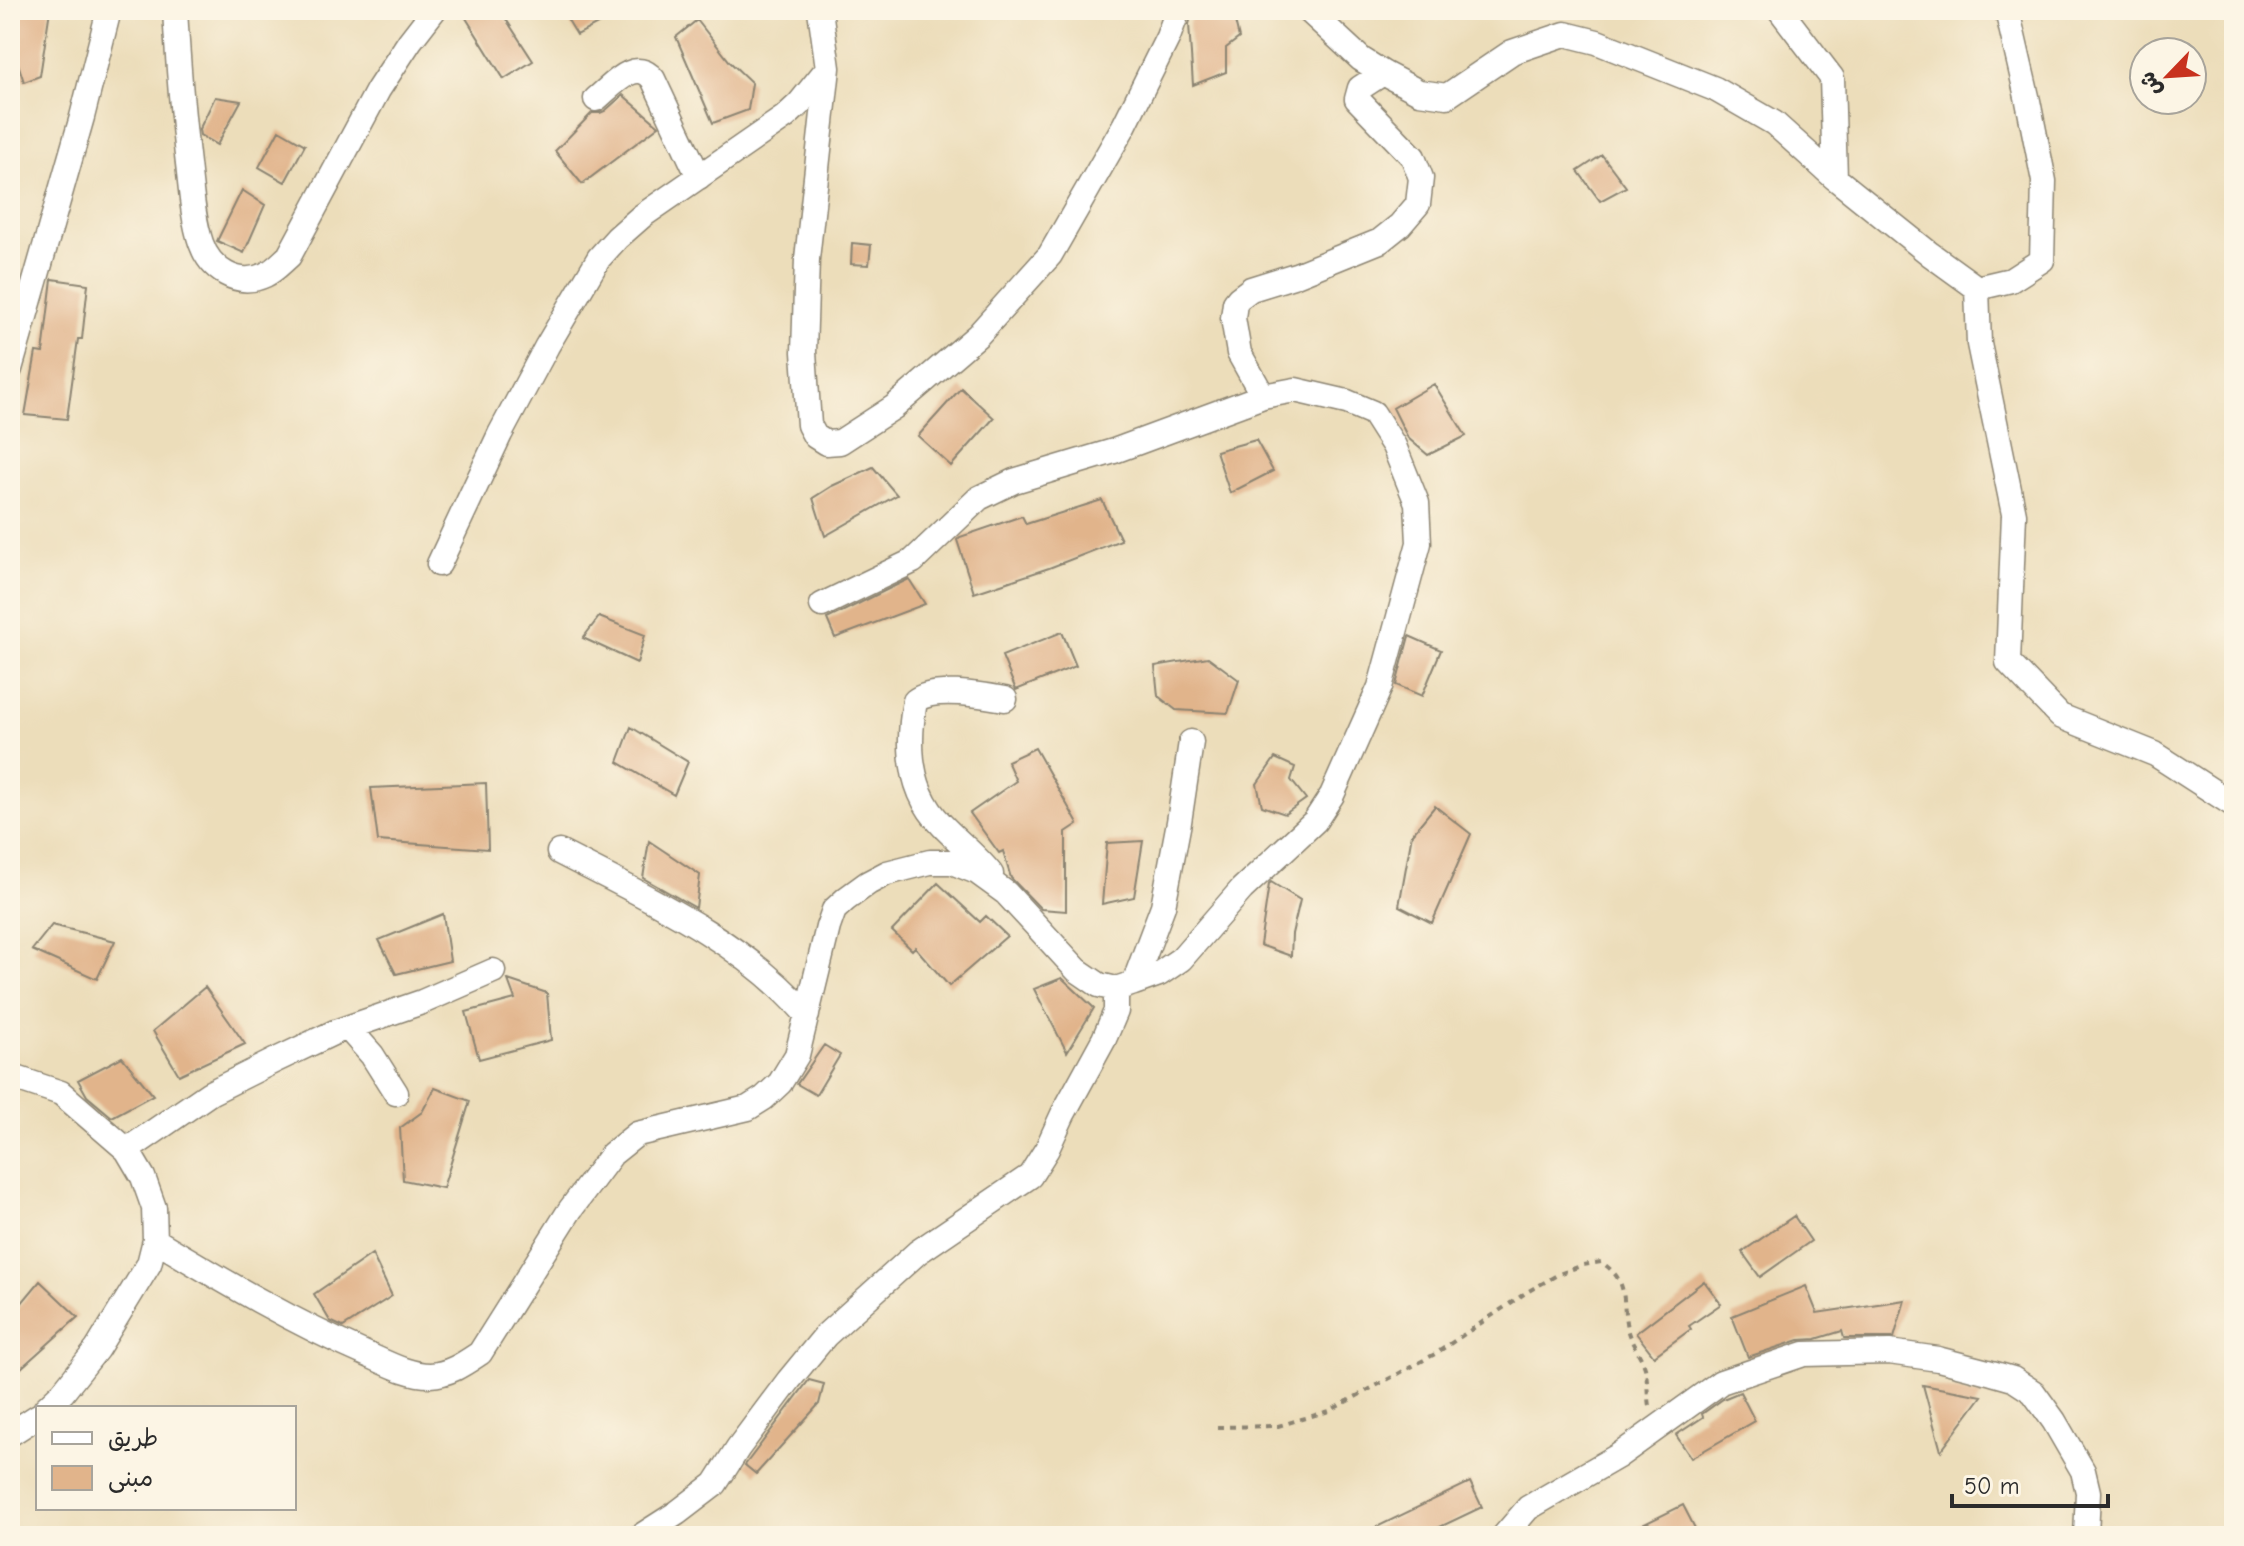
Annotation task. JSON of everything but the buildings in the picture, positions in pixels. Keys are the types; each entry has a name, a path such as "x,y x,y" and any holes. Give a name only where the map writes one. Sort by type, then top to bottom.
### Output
{"street":[{"path":"10,369 82,117 109,10"},
{"path":"175,10 182,111 201,243 218,269 234,278 262,277 289,256 378,90 434,10"},
{"path":"820,10 828,68 807,259 804,352 809,425 815,436 826,443 840,442 894,407 978,335 1050,255 1124,126 1178,10"},
{"path":"1308,10 1361,59 1419,92 1447,96 1512,52 1565,34 1597,42 1715,89 1774,123 1835,178 1977,288 2011,280 2042,260 2044,181 2007,10"},
{"path":"1780,10 1832,78 1835,178"},
{"path":"439,564 500,434 599,258 642,216 785,117 828,68"},
{"path":"596,99 629,73 638,69 647,71 699,177"},
{"path":"1263,396 1239,353 1233,318 1239,298 1251,289 1296,275 1380,241 1400,225 1418,204 1421,178 1413,157 1357,99 1360,88 1383,73"},
{"path":"1977,288 1979,344 2014,514 2008,662 2060,716 2155,754 2234,805"},
{"path":"822,605 913,561 979,498 1014,481 1114,451 1263,396 1295,390 1347,402 1373,413 1394,446 1417,503 1419,543 1380,687 1332,795 1315,821 1242,889 1181,959 1159,974 1125,986 1099,985 1077,970 978,858 938,822 924,803 912,766 915,701 937,694 979,694 1005,699"},
{"path":"641,1536 715,1484 738,1448 826,1335 918,1252 1030,1176 1039,1164 1104,1039 1163,906 1191,742"},
{"path":"559,852 708,934 762,970 807,1015"},
{"path":"155,1240 275,1309 404,1371 431,1375 458,1368 480,1353 570,1210 612,1154 637,1134 748,1108 780,1083 797,1055 834,910 868,883 887,873 930,862 952,862 977,872 1006,893"},
{"path":"127,1150 210,1093 276,1060 493,971"},
{"path":"348,1028 372,1055 396,1093"},
{"path":"10,1076 61,1093 127,1150 143,1177 154,1208 155,1240 149,1264 97,1349 48,1406"},
{"path":"1504,1536 1528,1508 1618,1456 1721,1382 1804,1354 1889,1352 1938,1359 2013,1379 2033,1392 2083,1471 2088,1492 2086,1536"},
{"path":"10,1434 36,1417"}],"path":[{"path":"1217,1427 1278,1426 1329,1411 1435,1354 1538,1286 1583,1265 1601,1262 1613,1271 1625,1292 1626,1326 1632,1345 1645,1367 1651,1432"}]}
